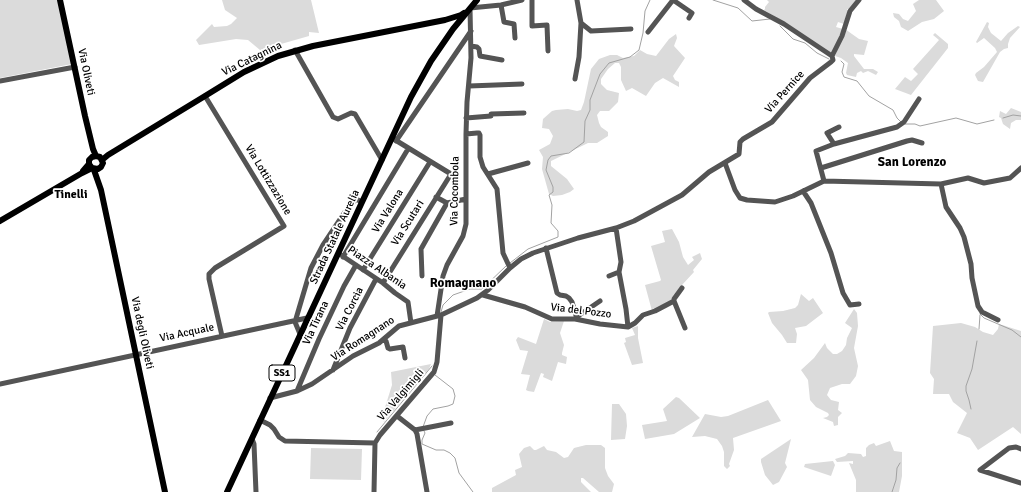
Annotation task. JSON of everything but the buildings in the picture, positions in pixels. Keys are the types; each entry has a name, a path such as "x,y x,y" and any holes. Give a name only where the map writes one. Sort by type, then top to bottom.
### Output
{"main road":[{"name":"Via Oliveti","path":"60,0 93,149 98,157"},
{"path":"453,29 449,19 464,10 473,0"},
{"name":"Strada Statale Aurelia","path":"227,492 307,318 340,255 362,202 394,139 411,97 427,67 453,29 477,0"},
{"name":"Via Catagnina","path":"98,157 108,155 205,96 268,60 295,50 449,19 461,15 470,8"},
{"path":"0,221 82,172 102,165 98,157 89,160 93,168"},
{"name":"Via degli Oliveti","path":"93,168 98,178 165,492"}],"street":[{"path":"470,8 502,5 522,0"},
{"path":"532,0 532,26 547,25 548,51"},
{"path":"575,79 579,57 581,23 577,0"},
{"path":"648,32 673,0 692,13 689,18"},
{"path":"744,0 756,9 774,17 832,59"},
{"name":"Via Pernice","path":"725,163 740,154 740,142 743,139 772,122 807,81 832,59 842,36 850,11 859,0"},
{"path":"502,5 504,22 514,24 515,38"},
{"name":"Via Cocombola","path":"439,316 443,276 464,231 466,220 466,118 471,46 470,8"},
{"path":"581,23 593,32 631,29"},
{"path":"430,162 394,139 471,31"},
{"path":"471,46 479,49 480,56 502,60"},
{"path":"295,50 332,117 338,119 351,113 354,114 382,160"},
{"path":"0,81 75,67"},
{"path":"469,86 522,84"},
{"name":"Via Lottizzazione","path":"205,96 284,226 214,268 209,274 208,279 222,336"},
{"path":"824,181 816,151 834,144 901,126 919,100"},
{"path":"466,118 491,116 491,114 524,113"},
{"path":"834,144 827,133 839,127"},
{"path":"466,134 480,133 480,156 483,167 497,189 503,253 509,265"},
{"path":"821,168 907,141 912,140 922,143"},
{"path":"340,255 408,149"},
{"name":"Via Scutari","path":"383,283 451,174 430,162"},
{"name":"Via Valona","path":"363,270 430,162"},
{"path":"488,174 528,163"},
{"path":"725,163 737,194 743,199 775,202 824,181 941,184 968,178 980,182 992,182 1010,178 1021,168"},
{"name":"Via Romagnano","path":"270,398 297,391 312,384 353,356 379,343 394,329 411,322 439,316 483,295 509,265 521,259 546,248 616,228 645,216 682,195 709,172 725,163"},
{"path":"941,184 946,207 960,228 964,237 971,264 972,278 978,306 982,312 998,320"},
{"path":"803,191 811,203 844,293 850,305 859,304"},
{"path":"436,197 447,204"},
{"path":"300,334 295,322 311,268 323,245 350,205 356,199 362,202"},
{"path":"422,276 421,250 447,204 466,199"},
{"path":"616,228 621,262 619,272 628,327 636,323 643,315 674,302"},
{"path":"546,248 557,293 566,296 572,302 576,319 600,301"},
{"name":"Piazza Albania","path":"340,255 383,283 395,294 408,302 411,322"},
{"name":"Via Tirana","path":"297,391 344,286 356,266"},
{"path":"609,276 619,272"},
{"name":"Via Corcia","path":"332,371 350,328 376,279"},
{"path":"682,288 674,299 674,302 685,328"},
{"name":"Via del Pozzo","path":"483,295 525,307 552,320 576,319 600,324 628,327"},
{"name":"Via Valgimigli","path":"375,443 380,435 436,369 439,316"},
{"name":"Via Acquale","path":"0,384 136,354 295,322 307,318"},
{"path":"382,340 386,341 388,348 403,347 406,358"},
{"path":"397,416 415,430 417,434 420,445 426,492"},
{"path":"260,420 270,425 279,437 285,441 375,443 374,492"},
{"path":"415,430 451,423"},
{"path":"252,438 254,444 256,492"},
{"path":"1021,449 1016,447 1009,448 980,470 1021,483"}],"shaded area":[{"path":"0,0 58,0 72,64 0,78"},
{"path":"222,0 311,0 319,33 309,32 309,36 260,50 248,40 236,39 199,45 196,40 212,24 214,27 227,26 237,18 225,10"},
{"path":"767,0 857,0 849,9 847,9 848,11 844,24 838,22 836,27 843,29 832,52 829,52 764,10 769,2"},
{"path":"919,0 936,0 944,11 934,19 922,22 908,31 901,27 899,21 894,17 893,13 899,14 903,19 908,21 916,11 913,4"},
{"path":"987,22 989,23 988,27 991,33 1001,41 1008,33 1018,26 1020,27 1010,38 1008,48 1000,52 983,82 978,81 975,75 997,52 995,48 984,38 977,43 976,42"},
{"path":"845,29 859,39 868,41 864,55 854,54 854,56 864,69 873,69 878,72 876,75 868,71 863,73 861,71 857,73 856,77 847,75 848,63 835,56"},
{"path":"935,33 948,44 948,48 911,95 895,89 905,77 911,81 918,74 913,69 939,40 933,35"},
{"path":"676,34 677,38 674,46 685,58 673,76 675,80 679,82 679,87 663,78 655,83 646,96 632,88 626,91 621,80 621,67 619,63 615,63 608,69 601,79 601,84 607,90 619,93 618,102 609,111 600,111 597,115 601,127 608,132 608,136 597,143 588,143 551,161 551,166 567,179 574,189 562,195 553,196 549,194 542,169 543,157 539,150 550,144 553,136 549,129 542,128 543,119 552,111 556,110 581,110 591,69 599,59 610,55 617,55 623,58 634,56 640,50 647,54 656,56 669,39"},
{"path":"1011,108 1021,112 1021,120 1016,120 1011,123 1010,129 1003,124 1001,118 999,117 1000,111 1006,114"},
{"path":"672,229 679,242 683,257 688,265 694,260 692,257 700,253 702,259 693,270 694,272 671,299 672,301 652,311 645,285 661,280 651,246 665,242 662,231"},
{"path":"801,294 809,301 813,298 823,313 806,326 795,328 797,334 796,343 787,343 772,323 768,313 795,308 798,305"},
{"path":"854,309 857,313 858,326 854,348 858,366 856,376 850,384 842,384 830,388 827,395 831,400 839,402 838,410 842,413 838,417 838,425 834,426 833,422 823,418 829,415 828,413 816,407 810,400 808,380 801,370 814,358 825,343 827,348 833,354 837,354 842,351 846,345 847,338 852,328 845,323"},
{"path":"544,319 550,322 564,321 560,333 564,345 562,355 567,357 566,364 558,362 552,381 543,377 544,374 541,373 534,392 528,391 526,390 530,375 521,374 528,351 520,350 516,340 518,337 536,344"},
{"path":"961,323 993,335 998,329 999,324 1021,331 1021,434 1013,427 978,450 970,438 957,433 967,413 953,402 949,394 933,394 934,379 930,373 933,326"},
{"path":"638,326 638,338 643,363 632,365 624,343 626,342 625,338 635,335 632,328"},
{"path":"431,364 429,369 384,422 382,417 392,385 391,372"},
{"path":"676,397 679,398 700,418 674,434 645,439 642,425 667,421 663,409"},
{"path":"768,400 781,421 733,438 734,450 729,464 730,466 727,469 724,466 724,452 722,446 717,439 705,436 692,437 705,414 721,417 728,416"},
{"path":"612,404 619,404 626,414 627,426 625,439 611,440"},
{"path":"791,439 785,463 787,467 779,482 773,485 765,475 761,459"},
{"path":"890,441 894,451 902,452 902,476 899,492 856,492 856,480 849,463 853,464 853,461 837,462 835,459 845,456 848,453 861,454 863,457 866,456 866,448 869,445 874,443 876,446"},
{"path":"586,445 601,445 605,448 605,468 608,476 614,484 612,492 599,492 583,478 581,478 581,482 591,492 492,492 492,488 516,475 515,470 522,467 519,454 524,448 530,446 536,450 544,446 547,450 556,452 564,458 568,457 574,448"},
{"path":"311,448 362,449 361,480 310,479"},
{"path":"833,461 835,465 831,476 804,467 805,464"}],"waterway":[{"path":"510,263 528,249 558,237 558,231 551,223 552,205 549,195 553,192 553,187 546,170 548,160 551,156 569,153 584,142 585,121 590,110 590,100 600,74 609,63 630,57 639,50 643,33 645,11 650,0"},
{"path":"713,0 738,8 752,21 770,19"},
{"path":"780,26 793,39 805,43 817,53 829,59"},
{"path":"841,61 844,64 842,72 844,77 857,81 869,96 893,110 901,122"},
{"path":"1003,118 1013,115 1021,116"},
{"path":"905,124 915,124 920,126 956,118 977,124 994,120"},
{"path":"441,312 443,305 453,295 470,289 482,289 506,266"},
{"path":"980,314 984,318 1012,330 1021,337"},
{"path":"979,329 980,315"},
{"path":"971,409 966,386 972,369 977,341"},
{"path":"377,432 432,366"},
{"path":"423,427 427,416 433,409 453,404 455,396 453,389 435,375"},
{"path":"424,431 425,433 422,444 436,450 444,450 450,453 455,458 459,473 473,492"},
{"path":"892,492 896,480 897,468 900,463"}],"district":[{"name":"San Lorenzo","path":"912,163"},
{"name":"Tinelli","path":"71,195"},
{"name":"Romagnano","path":"463,284"}]}
